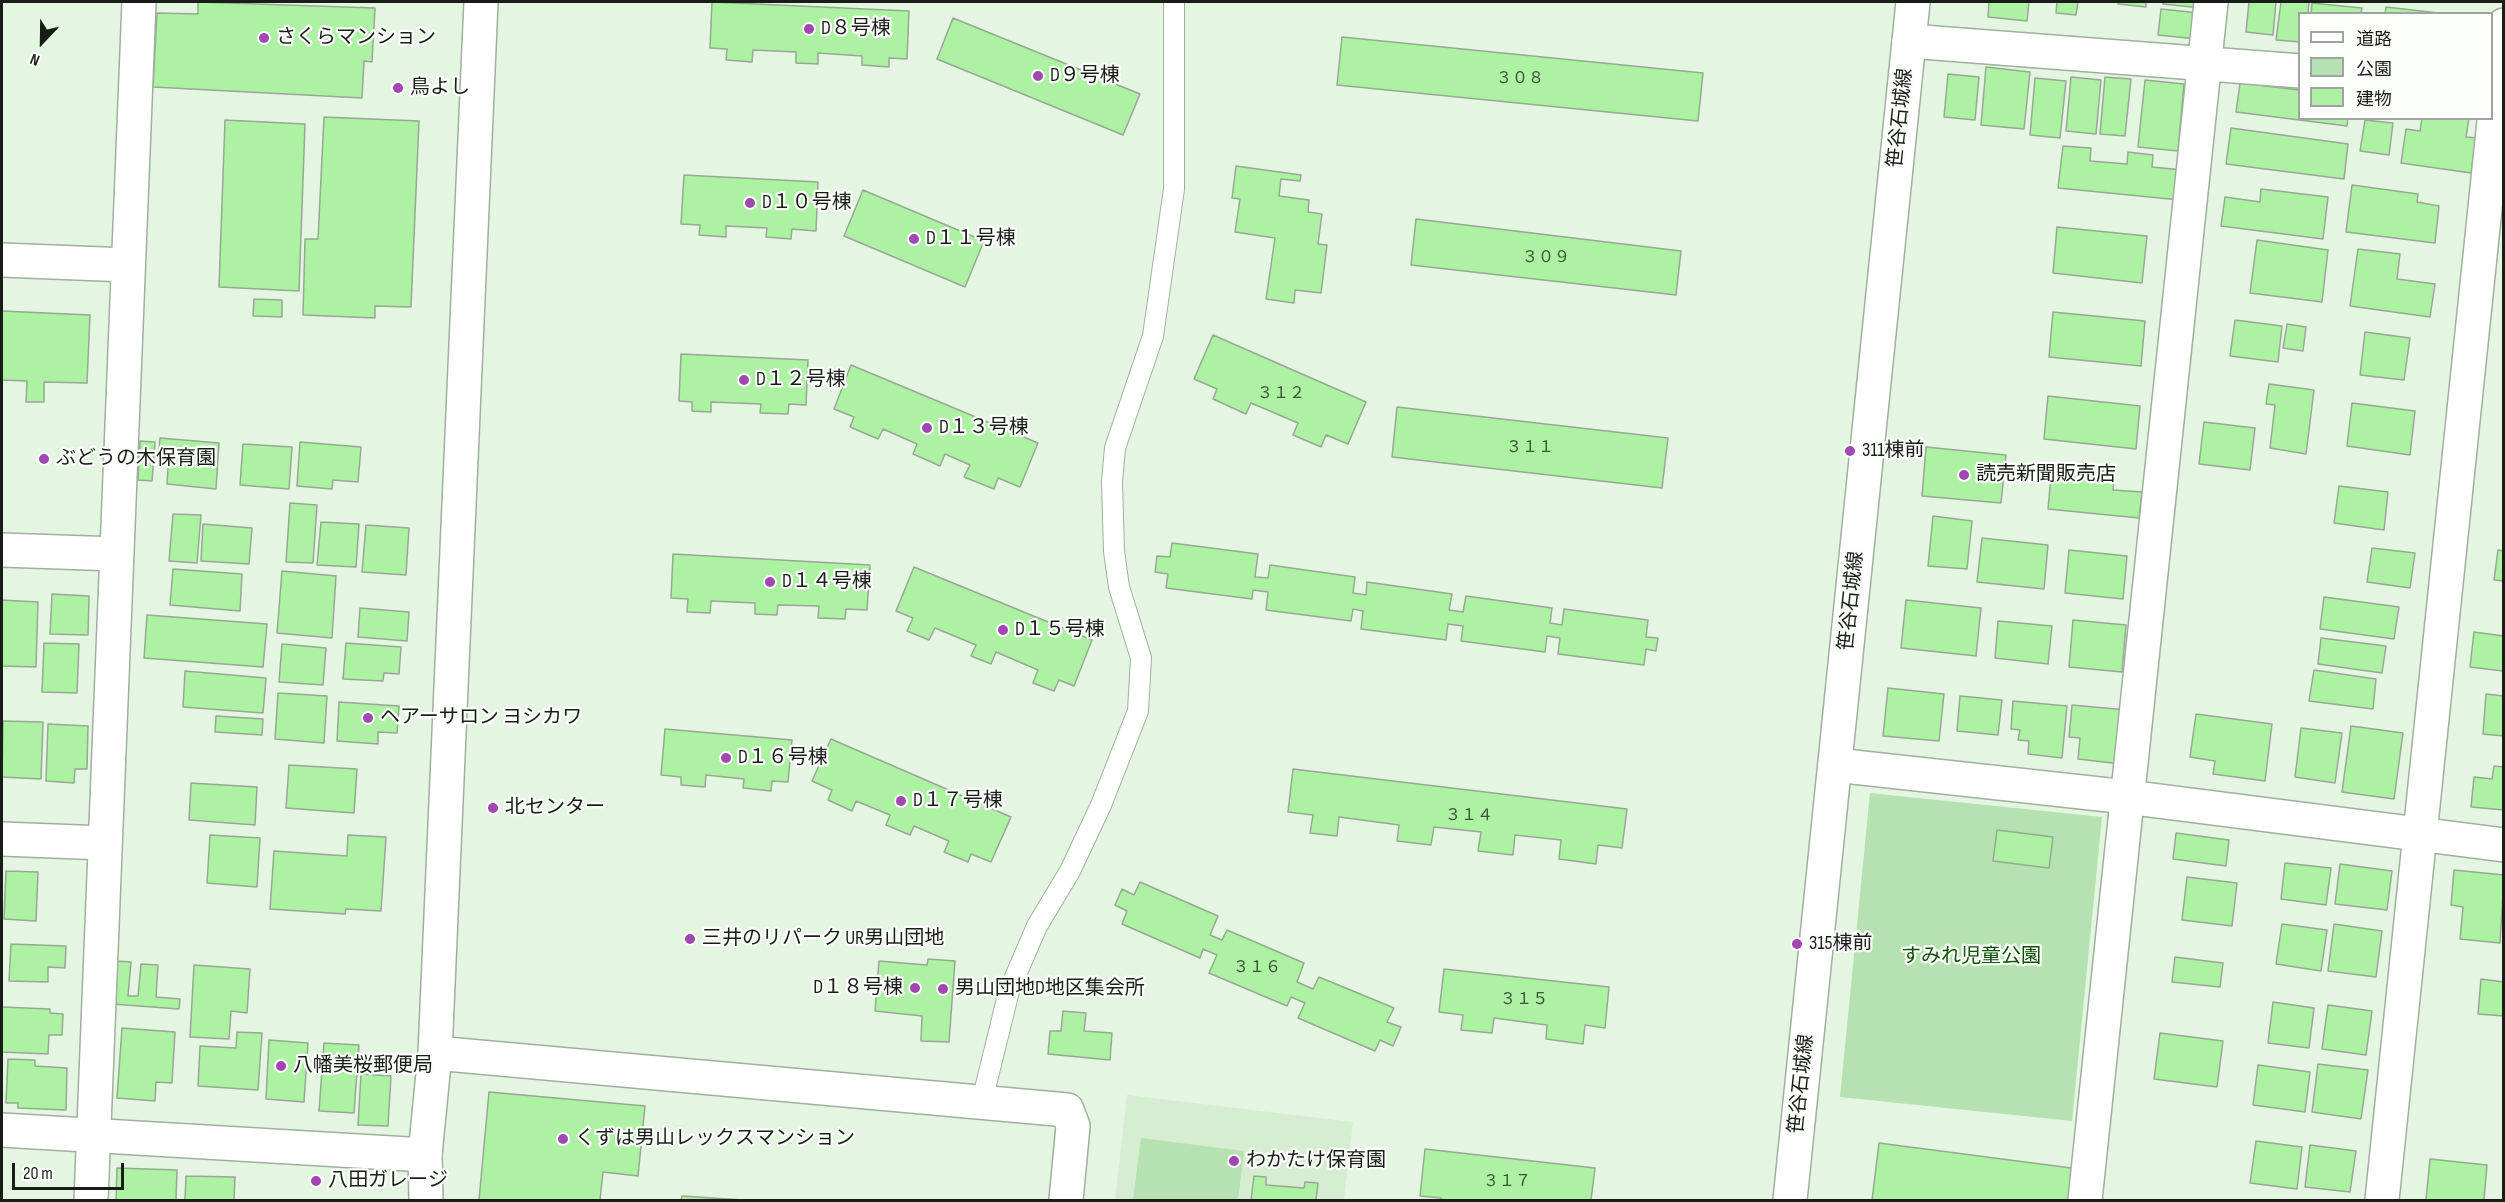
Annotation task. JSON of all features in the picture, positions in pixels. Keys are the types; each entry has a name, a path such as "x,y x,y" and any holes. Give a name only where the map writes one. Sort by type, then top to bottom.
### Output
{"street":[{"path":"91,1200 139,2"},
{"path":"426,1200 426,1155 435,1053 481,2"},
{"name":"笹谷石城線","path":"1790,1200 1913,2"},
{"path":"2085,1200 2211,2"},
{"path":"2382,1200 2504,25"},
{"path":"1909,41 2298,71"},
{"path":"2,260 128,265"},
{"path":"2,550 117,554"},
{"path":"1835,765 2127,797 2504,845"},
{"path":"2,838 105,843"},
{"path":"435,1053 1067,1110 1072,1126 1066,1200"},
{"path":"2,1130 426,1155"}],"lane":[{"path":"982,1101 1009,991 1037,926 1070,871 1101,805 1138,711 1141,658 1129,623 1118,578 1111,517 1112,482 1115,448 1153,336 1174,189 1174,2"}],"shaded area":[{"name":"わかたけ保育園","path":"1127,1095 1353,1122 1344,1200 1115,1200"}],"green space":[{"name":"すみれ児童公園","path":"1870,793 2102,817 2072,1121 1840,1097"},
{"path":"1141,1138 1244,1151 1238,1200 1133,1200"}],"building":[{"name":"さくらマンション","path":"198,2 375,8 372,62 364,61 362,98 153,87 157,13 198,14"},
{"name":"D８号棟","path":"712,2 909,11 907,59 889,58 889,67 862,65 862,56 818,53 818,64 796,63 796,52 753,50 752,62 726,60 727,49 710,48"},
{"path":"1989,2 2029,2 2027,21 1988,17"},
{"path":"2057,2 2078,2 2076,15 2056,13"},
{"path":"2118,2 2146,2 2146,7 2118,4"},
{"path":"2163,2 2202,2 2201,8 2163,4"},
{"path":"2249,2 2276,2 2273,35 2246,32"},
{"path":"2281,2 2309,2 2308,12 2298,12 2298,42 2276,40"},
{"path":"2312,3 2362,8 2361,12 2311,12"},
{"path":"2386,7 2430,12 2385,12"},
{"path":"2161,9 2199,13 2196,39 2158,35"},
{"name":"D９号棟","path":"953,18 1140,94 1123,135 937,59"},
{"path":"1342,37 1703,73 1698,121 1337,85"},
{"path":"1986,67 2030,72 2024,129 1981,125"},
{"path":"1948,74 1979,77 1975,120 1944,117"},
{"path":"2071,77 2101,80 2096,134 2066,131"},
{"path":"2105,77 2131,79 2125,136 2100,134"},
{"path":"2035,78 2066,81 2060,138 2030,135"},
{"path":"2145,80 2184,84 2178,151 2138,147"},
{"path":"2240,83 2298,90 2298,120 2236,112"},
{"path":"324,117 419,121 411,307 375,306 375,318 303,315 305,239 318,239"},
{"path":"225,120 305,124 299,291 219,287"},
{"path":"2299,120 2348,120 2347,126"},
{"path":"2365,120 2393,123 2389,155 2360,151"},
{"path":"2422,120 2469,120 2466,137 2476,138 2471,173 2401,163 2406,129 2420,131"},
{"path":"2231,128 2348,144 2344,179 2226,164"},
{"path":"2063,146 2091,148 2090,161 2127,164 2128,152 2153,155 2152,167 2183,170 2180,200 2058,188"},
{"path":"1236,166 1301,175 1300,181 1281,179 1279,196 1309,200 1308,212 1322,214 1318,244 1327,245 1321,293 1295,290 1294,303 1266,299 1275,238 1235,232 1240,199 1232,198"},
{"name":"D１０号棟","path":"684,175 818,182 816,231 792,229 791,239 766,237 767,228 726,226 726,237 699,235 700,225 681,224"},
{"path":"2352,185 2418,194 2417,202 2439,206 2435,243 2346,232"},
{"path":"2261,189 2328,197 2323,239 2221,226 2225,197 2260,202"},
{"name":"D１１号棟","path":"863,190 984,241 965,287 844,236"},
{"path":"1416,219 1681,251 1676,295 1411,265"},
{"path":"2057,227 2147,236 2142,283 2053,273"},
{"path":"2257,240 2328,250 2322,302 2250,293"},
{"path":"2358,249 2400,254 2397,279 2435,284 2430,317 2350,306"},
{"path":"254,299 282,300 282,317 253,316"},
{"path":"2,311 90,315 87,383 44,382 44,402 26,402 27,381 2,380"},
{"path":"2053,312 2145,321 2141,366 2049,357"},
{"path":"2235,320 2282,326 2278,362 2230,356"},
{"path":"2287,324 2306,327 2303,351 2283,348"},
{"path":"2365,332 2410,338 2404,380 2360,375"},
{"path":"1213,335 1366,402 1348,444 1326,435 1321,447 1293,435 1298,423 1251,403 1246,414 1213,399 1217,389 1194,379"},
{"name":"D１２号棟","path":"681,354 808,360 806,405 789,404 788,414 760,413 761,404 711,402 711,412 692,411 692,402 679,401"},
{"name":"D１３号棟","path":"851,365 1038,443 1020,487 998,478 994,489 964,477 970,465 945,454 940,466 913,454 917,444 883,429 878,439 850,427 854,417 834,409"},
{"path":"2269,384 2314,390 2306,454 2270,448 2275,405 2266,404"},
{"path":"2048,396 2140,406 2136,449 2044,439"},
{"path":"2352,403 2415,411 2410,455 2347,446"},
{"path":"1397,407 1668,438 1662,488 1392,457"},
{"path":"2204,422 2255,428 2250,470 2199,464"},
{"path":"160,438 219,443 216,489 167,484 169,452 159,451"},
{"path":"140,441 155,442 152,481 138,480"},
{"path":"300,442 361,447 358,482 333,480 332,489 297,486"},
{"path":"243,444 292,447 289,489 240,485"},
{"name":"読売新聞販売店","path":"1926,447 2006,455 2001,503 1922,496"},
{"path":"2052,466 2115,472 2113,490 2142,492 2139,518 2048,509"},
{"path":"2339,486 2388,492 2384,530 2334,523"},
{"path":"290,503 317,505 313,563 286,562"},
{"path":"173,514 201,515 197,563 169,561"},
{"path":"1933,516 1972,521 1967,569 1928,566"},
{"path":"321,522 359,524 356,567 317,565"},
{"path":"203,524 252,528 249,564 201,561"},
{"path":"366,525 409,528 406,575 362,572"},
{"path":"1982,538 2048,545 2044,589 1977,582"},
{"path":"1172,543 1258,554 1255,577 1268,578 1270,565 1355,577 1353,593 1366,595 1367,582 1452,594 1449,610 1463,612 1466,596 1552,608 1550,623 1562,625 1564,609 1648,620 1646,637 1658,638 1656,651 1646,649 1644,665 1558,654 1560,638 1547,636 1545,652 1461,641 1463,626 1448,624 1446,640 1361,629 1363,611 1353,609 1351,621 1266,610 1268,592 1253,590 1252,599 1166,588 1168,574 1155,572 1157,556 1170,557"},
{"path":"2372,548 2415,553 2410,588 2367,582"},
{"path":"2069,550 2127,556 2123,599 2065,593"},
{"path":"2498,550 2504,551 2504,581 2494,580"},
{"name":"D１４号棟","path":"673,554 870,565 867,610 846,609 845,619 818,618 819,606 778,605 777,615 755,614 755,603 711,601 710,613 687,612 688,599 671,598"},
{"name":"D１５号棟","path":"914,567 1092,640 1074,686 1059,680 1054,691 1033,683 1038,670 996,652 991,664 971,656 976,645 935,628 929,640 907,631 913,618 896,611"},
{"path":"173,569 242,574 240,611 170,605"},
{"path":"282,571 336,576 332,638 277,633"},
{"path":"52,594 89,596 88,635 50,634"},
{"path":"2324,597 2399,607 2394,639 2320,629"},
{"path":"2,600 38,602 36,667 2,666"},
{"path":"1906,600 1981,608 1976,656 1901,648"},
{"path":"360,608 409,612 407,641 358,637"},
{"path":"147,615 267,624 263,667 144,658"},
{"path":"2073,620 2126,625 2122,672 2069,667"},
{"path":"1998,621 2052,626 2048,664 1995,658"},
{"path":"2474,632 2504,636 2503,671 2470,667"},
{"path":"2321,638 2386,646 2382,673 2318,664"},
{"path":"44,643 79,644 77,693 42,692"},
{"path":"346,643 401,647 399,674 384,673 383,681 343,679"},
{"path":"282,644 326,648 323,685 279,682"},
{"path":"2314,670 2376,679 2373,709 2309,701"},
{"path":"185,671 266,678 263,713 183,707"},
{"path":"1888,688 1944,694 1939,741 1883,736"},
{"path":"278,693 327,696 324,743 275,739"},
{"path":"2486,694 2504,696 2504,736 2483,734"},
{"path":"1960,696 2002,700 1998,735 1957,731"},
{"path":"2013,701 2067,706 2062,758 2028,754 2029,741 2018,740 2020,730 2011,729"},
{"name":"ヘアーサロン ヨシカワ","path":"339,702 399,706 397,733 378,732 378,744 337,741"},
{"path":"2072,705 2127,710 2121,764 2078,759 2080,738 2069,737"},
{"path":"2196,714 2272,724 2265,781 2213,774 2215,761 2190,757"},
{"path":"216,716 263,719 262,735 215,732"},
{"path":"3,721 43,722 41,779 2,777"},
{"path":"48,724 88,726 87,769 75,769 74,783 46,781"},
{"path":"2351,726 2403,733 2394,799 2342,792"},
{"path":"2301,728 2342,733 2335,783 2295,777"},
{"name":"D１６号棟","path":"665,729 792,740 788,782 772,781 771,791 743,788 744,779 706,775 705,787 681,785 681,777 661,775"},
{"name":"D１７号棟","path":"831,739 1011,817 991,862 971,854 968,862 944,852 949,841 914,826 910,835 886,825 890,815 856,801 852,811 828,800 832,790 812,781"},
{"path":"289,765 357,769 354,813 286,808"},
{"path":"2494,766 2504,767 2504,810 2471,807 2474,777 2492,779"},
{"path":"1293,769 1627,809 1622,848 1598,845 1596,864 1559,859 1561,840 1515,835 1513,855 1478,851 1481,832 1434,827 1431,845 1397,841 1399,825 1339,817 1337,836 1310,833 1313,815 1288,812"},
{"path":"191,783 257,787 255,825 189,820"},
{"path":"1997,830 2053,837 2049,868 1993,861"},
{"path":"2176,833 2229,840 2226,866 2173,859"},
{"path":"210,835 260,838 257,887 207,883"},
{"path":"348,835 386,837 381,911 346,909 345,914 270,909 274,851 347,856"},
{"path":"2285,863 2331,868 2326,905 2281,899"},
{"path":"2340,864 2392,871 2387,910 2335,904"},
{"path":"2454,870 2504,875 2500,943 2460,939 2463,907 2451,905"},
{"path":"6,871 38,872 36,921 4,919"},
{"path":"2187,877 2237,883 2232,926 2182,920"},
{"path":"1140,882 1218,916 1210,935 1222,940 1227,930 1304,963 1297,982 1313,989 1319,977 1394,1008 1387,1022 1401,1027 1393,1046 1380,1040 1375,1051 1298,1018 1305,1003 1291,997 1287,1006 1209,973 1217,955 1203,949 1200,958 1122,924 1127,911 1115,905 1122,889 1134,895"},
{"path":"2282,924 2327,930 2321,971 2276,964"},
{"path":"2334,924 2382,931 2376,977 2328,971"},
{"path":"11,944 66,946 65,968 48,967 48,982 9,981"},
{"path":"2175,957 2223,963 2220,987 2172,982"},
{"name":"D１８号棟","path":"928,959 955,961 949,1042 921,1041 922,1016 875,1011 879,961 927,965"},
{"path":"115,961 131,962 128,996 138,996 141,964 158,965 156,997 180,999 179,1009 112,1004"},
{"path":"194,965 250,969 247,1013 231,1011 229,1039 190,1037"},
{"path":"1444,969 1609,987 1605,1028 1585,1025 1583,1044 1546,1039 1547,1025 1494,1018 1492,1033 1461,1030 1463,1015 1439,1012"},
{"path":"2481,979 2504,982 2504,1016 2478,1014"},
{"path":"2273,1002 2314,1008 2309,1048 2268,1043"},
{"path":"2328,1005 2372,1011 2366,1055 2322,1049"},
{"path":"2,1007 50,1009 50,1013 63,1014 62,1035 49,1035 48,1054 2,1052"},
{"path":"1063,1011 1086,1013 1084,1031 1112,1033 1110,1060 1048,1054 1050,1031 1061,1031"},
{"path":"122,1028 175,1032 172,1083 156,1082 155,1101 117,1098"},
{"path":"237,1032 262,1033 258,1090 198,1086 200,1046 236,1048"},
{"path":"2160,1033 2223,1041 2217,1087 2154,1079"},
{"path":"269,1040 308,1043 304,1102 266,1099"},
{"path":"324,1043 359,1045 354,1113 319,1111"},
{"path":"8,1059 35,1060 35,1066 67,1068 66,1110 18,1108 18,1103 6,1103"},
{"path":"2318,1064 2368,1070 2361,1119 2312,1112"},
{"path":"2258,1065 2310,1072 2305,1112 2253,1105"},
{"path":"361,1074 391,1076 388,1126 358,1125"},
{"name":"くずは男山レックスマンション","path":"489,1092 645,1106 638,1176 603,1172 600,1200 479,1200"},
{"path":"2256,1141 2302,1147 2297,1189 2250,1183"},
{"path":"1879,1143 2079,1169 2075,1200 1872,1200"},
{"path":"2310,1145 2356,1151 2350,1192 2305,1187"},
{"path":"1425,1149 1595,1168 1591,1200 1441,1200 1441,1198 1420,1196"},
{"path":"2430,1159 2487,1165 2484,1200 2426,1200"},
{"path":"117,1168 177,1170 176,1200 116,1200"},
{"path":"186,1176 235,1177 234,1200 185,1200"},
{"path":"1254,1176 1266,1177 1266,1185 1304,1188 1305,1182 1318,1183 1316,1200 1251,1200"},
{"path":"682,1196 743,1200 681,1200"}],"place":[{"name":"D８号棟","path":"809,29"},
{"name":"さくらマンション","path":"264,38"},
{"name":"D９号棟","path":"1038,76"},
{"name":"鳥よし","path":"398,88"},
{"name":"D１０号棟","path":"750,203"},
{"name":"D１１号棟","path":"914,239"},
{"name":"D１２号棟","path":"744,380"},
{"name":"D１３号棟","path":"927,428"},
{"name":"311棟前","path":"1850,451"},
{"name":"ぶどうの木保育園","path":"44,459"},
{"name":"読売新聞販売店","path":"1964,475"},
{"name":"D１４号棟","path":"770,582"},
{"name":"D１５号棟","path":"1003,630"},
{"name":"ヘアーサロン ヨシカワ","path":"368,718"},
{"name":"D１６号棟","path":"726,758"},
{"name":"D１７号棟","path":"901,801"},
{"name":"北センター","path":"493,808"},
{"name":"三井のリパーク UR男山団地","path":"690,939"},
{"name":"315棟前","path":"1797,944"},
{"name":"D１８号棟","path":"915,988"},
{"name":"男山団地D地区集会所","path":"943,989"},
{"name":"八幡美桜郵便局","path":"281,1066"},
{"name":"くずは男山レックスマンション","path":"563,1139"},
{"name":"わかたけ保育園","path":"1234,1161"},
{"name":"八田ガレージ","path":"316,1181"}]}
